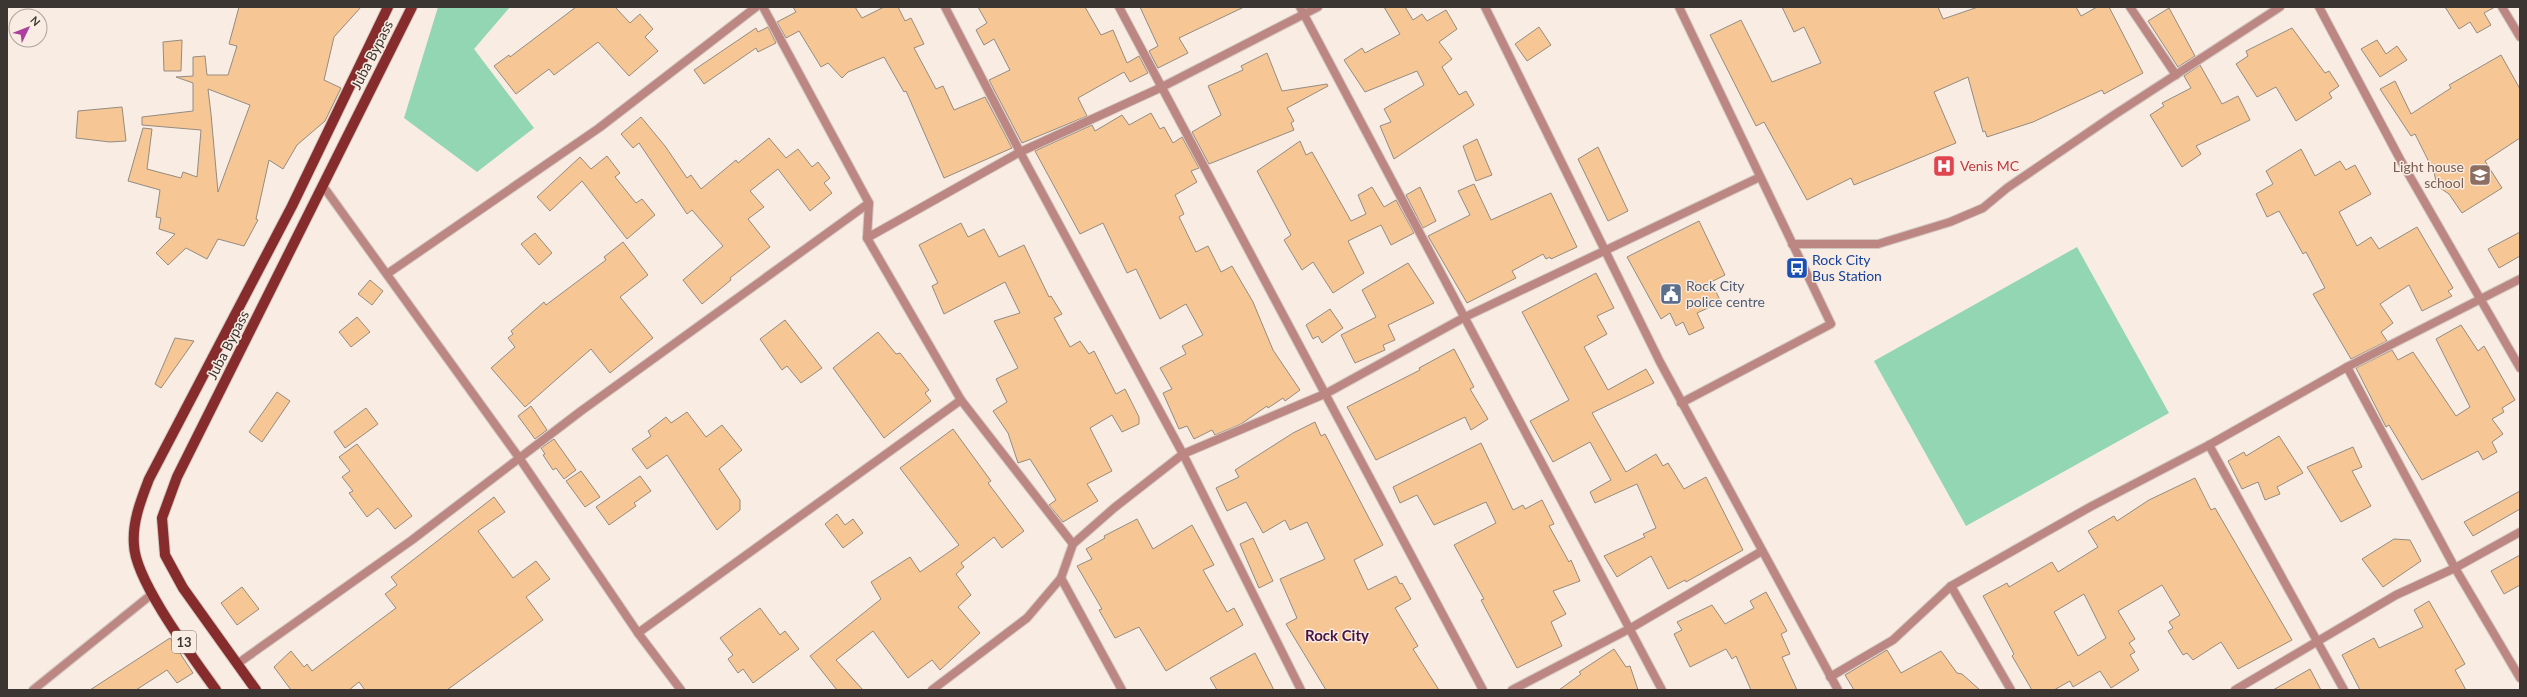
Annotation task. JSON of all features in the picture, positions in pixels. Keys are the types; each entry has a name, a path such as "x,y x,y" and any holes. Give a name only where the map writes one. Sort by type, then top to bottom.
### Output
{"main road":[{"name":"Juba Bypass","path":"216,690 152,594 139,567 134,545 137,513 149,479 292,206 388,7"},
{"name":"Juba Bypass","path":"256,690 182,588 165,555 162,518 177,477 412,7"}],"street":[{"path":"387,274 598,128 756,7"},
{"path":"763,7 869,202 867,238 961,400 1073,544"},
{"path":"945,7 1020,152 1183,454 1301,690"},
{"path":"1119,7 1160,88 1327,393 1483,690"},
{"path":"867,238 1020,152 1160,88 1302,10 1318,7"},
{"path":"1485,7 1604,249 1682,402 1838,690"},
{"path":"1679,7 1831,324 1682,402"},
{"path":"2130,7 2176,75"},
{"path":"1792,244 1878,244 1950,222 1983,208 2007,188 2280,7"},
{"path":"2319,7 2401,161 2520,368"},
{"path":"2502,7 2520,37"},
{"path":"1302,10 1632,628 1662,690"},
{"path":"932,690 1027,618 1061,578 1073,544 1114,508 1183,454 1327,393 1465,317 1604,249 1760,177"},
{"path":"323,186 520,459 638,633 681,690"},
{"path":"238,664 412,540 581,411 869,202"},
{"path":"1830,677 1893,640 1951,586 2090,507 2209,445 2347,366 2520,279"},
{"path":"2347,366 2455,568 2520,678"},
{"path":"638,633 961,400"},
{"path":"2209,445 2317,644 2344,690"},
{"path":"2235,690 2317,644 2396,596 2455,568 2520,532"},
{"path":"1512,690 1632,628 1762,551"},
{"path":"1061,578 1122,690"},
{"path":"1951,586 2011,690"},
{"path":"32,690 152,594"}],"green space":[{"path":"438,7 510,7 474,49 534,128 477,172 404,118"},
{"path":"2077,247 2169,413 1966,526 1874,361"}],"building":[{"path":"239,7 361,7 334,37 324,80 341,88 325,121 297,145 283,169 269,160 256,219 258,220 244,246 218,239 207,259 186,248 168,265 156,253 175,234 159,229 161,218 156,217 160,190 128,181 143,128 152,129 147,169 181,178 183,172 197,177 201,130 142,125 142,117 193,111 193,83 176,77 193,76 193,57 205,56 207,75 228,75 237,46 229,44","holes":["208,89 250,105 218,192"]},
{"path":"576,7 615,7 630,23 640,14 653,29 645,37 658,51 629,76 598,42 554,75 549,69 516,94 494,66 509,55 510,57"},
{"path":"793,7 855,7 862,18 884,7 898,7 905,21 911,18 924,44 914,48 936,89 943,86 954,110 985,97 1012,148 944,178 906,91 904,92 884,57 848,72 842,78 828,63 821,67 799,31 786,38 777,22 796,12"},
{"path":"978,7 1085,7 1101,35 1113,30 1127,63 1139,56 1148,73 1130,82 1124,72 1078,98 1087,116 1022,143 989,80 1010,70 994,39 984,45 976,30 987,23"},
{"path":"1140,7 1244,7 1179,38 1188,53 1158,68 1149,51 1158,46"},
{"path":"1384,7 1405,7 1413,20 1422,14 1427,21 1446,10 1457,29 1439,42 1452,59 1442,67 1459,95 1466,91 1474,105 1394,159 1380,126 1391,122 1384,109 1424,85 1417,71 1365,92 1344,60 1362,48 1365,53 1400,34"},
{"path":"1782,7 1938,7 1943,19 1978,7 2076,7 2081,16 2097,7 2109,7 2143,73 2104,94 2102,90 2033,122 1987,137 1985,131 1983,132 1968,77 1934,92 1956,143 1854,185 1851,178 1807,200 1764,122 1756,126 1710,35 1741,20 1772,82 1821,63 1804,27 1794,32"},
{"path":"2445,7 2495,7 2484,13 2491,25 2477,33 2470,22 2459,29"},
{"path":"2169,8 2195,56 2178,67 2148,21"},
{"path":"768,27 776,43 758,52 756,48 704,84 694,70 756,28 758,32"},
{"path":"1539,27 1551,45 1527,61 1515,44"},
{"path":"2292,28 2325,73 2329,71 2339,86 2329,93 2332,98 2296,121 2276,87 2257,97 2236,64 2248,56 2246,51"},
{"path":"182,40 181,71 164,71 163,42"},
{"path":"2377,40 2386,54 2397,46 2407,60 2380,77 2361,49"},
{"path":"1267,53 1282,91 1327,84 1328,86 1287,108 1294,121 1291,123 1294,130 1209,164 1192,132 1221,115 1208,86 1243,70 1241,66"},
{"path":"2501,55 2520,89 2520,138 2485,161 2502,188 2462,213 2449,194 2437,186 2434,172 2415,134 2411,136 2380,89 2395,81 2411,114 2451,88 2449,85"},
{"path":"2200,65 2222,104 2238,96 2250,120 2196,146 2201,154 2182,167 2150,115 2164,106 2162,103 2191,88 2184,76"},
{"path":"122,107 126,141 110,142 76,138 78,111"},
{"path":"1151,113 1160,129 1164,127 1173,143 1182,137 1199,168 1191,171 1197,182 1175,195 1184,214 1179,217 1196,252 1208,246 1221,272 1232,266 1253,302 1273,350 1300,390 1285,401 1283,398 1268,408 1267,406 1241,424 1215,435 1212,430 1194,439 1187,426 1179,429 1163,393 1172,389 1160,368 1186,354 1182,346 1203,335 1186,304 1160,319 1136,269 1127,273 1103,223 1080,234 1035,151 1092,125 1095,131 1122,115 1129,125"},
{"path":"641,117 665,146 687,178 691,175 701,189 736,160 738,163 769,138 786,158 798,149 812,167 818,162 830,178 824,183 832,193 810,211 778,169 750,191 764,207 748,219 770,247 730,278 731,280 702,304 683,280 723,246 692,210 687,214 639,143 633,148 621,134"},
{"path":"1477,139 1492,175 1476,181 1463,146"},
{"path":"1300,141 1306,155 1312,152 1351,221 1366,214 1358,195 1372,187 1384,207 1396,200 1414,233 1391,245 1381,225 1348,241 1364,273 1333,293 1313,262 1302,270 1284,240 1291,235 1257,171"},
{"path":"1598,147 1628,211 1608,221 1578,159"},
{"path":"2301,149 2315,176 2340,161 2346,170 2355,165 2371,194 2339,212 2357,246 2371,237 2379,249 2417,227 2453,288 2448,291 2452,296 2422,311 2409,285 2380,304 2393,323 2381,332 2387,341 2351,359 2313,294 2325,288 2306,252 2303,254 2279,211 2267,217 2256,194 2273,184 2266,171"},
{"path":"607,156 620,173 615,177 636,203 642,199 655,215 627,239 582,181 550,211 537,197 580,157 591,169"},
{"path":"1474,184 1491,220 1551,193 1577,247 1551,259 1550,257 1546,259 1543,254 1512,271 1516,278 1467,303 1428,236 1470,215 1458,191"},
{"path":"1420,187 1436,221 1423,228 1406,195"},
{"path":"1699,221 1725,275 1711,282 1721,302 1697,313 1704,328 1689,335 1683,322 1676,326 1670,313 1661,319 1627,257"},
{"path":"961,223 968,237 984,229 999,257 1024,245 1049,297 1051,296 1062,314 1054,318 1070,347 1080,341 1089,354 1094,351 1116,394 1125,389 1139,417 1139,424 1122,432 1112,415 1090,428 1112,471 1087,484 1098,501 1063,522 1049,505 1056,500 1030,459 1018,463 1008,433 993,411 1007,402 996,379 1018,368 994,321 1020,313 1005,282 944,314 932,286 938,283 919,245"},
{"path":"2520,232 2520,256 2499,268 2488,249"},
{"path":"535,233 552,253 539,265 521,244"},
{"path":"623,242 648,275 620,297 653,338 610,373 591,349 525,407 491,368 515,347 508,338 513,334 511,331 544,302 546,305 606,260 604,257"},
{"path":"1408,263 1434,303 1388,325 1395,340 1383,345 1385,350 1355,363 1341,335 1376,317 1362,290"},
{"path":"1596,273 1614,308 1597,316 1607,334 1584,347 1608,390 1646,369 1654,383 1592,413 1626,472 1656,454 1663,466 1668,463 1684,489 1706,477 1743,550 1686,582 1685,580 1668,589 1651,556 1617,577 1604,556 1645,537 1643,534 1656,528 1637,484 1595,503 1590,492 1611,480 1590,442 1553,462 1530,421 1569,400 1522,312"},
{"path":"370,280 383,291 372,305 358,294"},
{"path":"1330,309 1343,328 1322,343 1318,336 1313,339 1306,325"},
{"path":"357,317 370,332 351,347 339,332"},
{"path":"785,320 822,368 801,383 787,366 782,370 760,339"},
{"path":"2461,325 2478,351 2484,346 2515,400 2502,408 2504,412 2492,419 2503,434 2492,442 2497,452 2483,460 2478,451 2422,480 2389,425 2386,427 2356,368 2392,350 2398,360 2413,352 2456,416 2470,407 2436,339"},
{"path":"878,332 896,354 900,353 929,390 925,393 931,401 884,438 833,368"},
{"path":"175,338 194,341 161,388 155,384"},
{"path":"1454,349 1474,387 1470,389 1488,419 1471,430 1465,417 1376,460 1347,407 1420,370 1419,368"},
{"path":"277,392 290,401 262,442 249,432"},
{"path":"531,406 547,430 535,439 518,416"},
{"path":"366,408 378,424 345,448 334,432"},
{"path":"687,412 706,437 722,425 742,450 719,469 740,500 740,510 717,530 667,455 647,469 632,449 651,436 648,431 666,417 671,423"},
{"path":"1315,422 1321,436 1325,434 1383,545 1354,560 1368,590 1396,576 1400,584 1402,583 1411,599 1395,608 1418,646 1413,649 1439,690 1326,690 1286,624 1297,618 1280,579 1325,559 1307,522 1290,530 1285,520 1263,533 1246,502 1227,511 1216,488 1239,477 1235,470 1293,433"},
{"path":"953,429 991,481 988,483 1024,531 1002,548 994,537 961,563 964,567 956,574 971,595 958,607 980,633 940,670 932,660 908,678 873,631 836,660 863,690 837,690 810,656 881,599 871,582 910,557 920,572 959,545 900,468"},
{"path":"2279,436 2303,473 2277,487 2280,494 2265,500 2258,482 2242,489 2228,461 2244,452 2246,456"},
{"path":"554,439 576,470 564,479 556,468 553,470 543,455 545,454 541,448"},
{"path":"1481,443 1513,510 1523,505 1525,509 1542,500 1554,524 1549,526 1569,562 1571,560 1580,581 1553,591 1566,614 1551,622 1562,646 1517,668 1481,600 1484,599 1454,545 1496,523 1486,502 1434,525 1417,495 1400,503 1393,487"},
{"path":"357,444 412,516 395,529 378,508 367,517 349,493 353,491 342,477 350,471 339,457"},
{"path":"2353,447 2362,467 2352,471 2371,506 2341,522 2307,467"},
{"path":"581,471 600,497 585,507 566,481"},
{"path":"640,476 651,491 634,503 636,506 609,525 596,507"},
{"path":"2195,478 2211,510 2215,508 2292,640 2238,669 2221,642 2193,660 2187,653 2183,655 2168,631 2173,628 2169,622 2180,615 2162,585 2118,611 2135,639 2129,643 2135,652 2130,655 2139,670 2111,688 2100,671 2073,687 2070,681 2054,690 2032,690 2012,656 2014,654 1983,596 2007,583 2009,587 2052,562 2058,572 2098,547 2088,531 2114,516 2117,521 2149,500","holes":["2084,594 2106,638 2078,656 2054,612"]},
{"path":"2520,491 2520,509 2473,536 2464,522"},
{"path":"494,497 505,512 478,531 513,578 536,561 550,579 526,597 543,620 447,690 365,690 359,682 349,690 291,690 274,667 291,651 304,667 307,664 312,671 396,608 385,594 397,585 391,577"},
{"path":"837,514 845,525 853,519 863,533 843,548 825,524"},
{"path":"1137,519 1153,549 1192,525 1214,565 1203,570 1227,612 1234,608 1243,625 1166,671 1139,627 1115,638 1099,610 1102,609 1077,566 1092,559 1086,549 1105,538 1104,536"},
{"path":"1253,538 1273,581 1259,588 1240,544"},
{"path":"2394,539 2410,540 2421,561 2383,587 2362,559"},
{"path":"2520,555 2520,585 2504,594 2491,571"},
{"path":"242,587 259,609 237,625 221,603"},
{"path":"1766,592 1787,631 1781,634 1790,654 1782,657 1797,690 1751,690 1736,656 1732,659 1726,649 1690,667 1674,634 1682,630 1677,622 1712,605 1725,624 1754,608 1750,601"},
{"path":"2429,601 2465,664 2455,670 2466,690 2360,690 2342,655 2374,638 2379,648 2423,627 2414,610"},
{"path":"760,608 780,635 785,631 799,649 753,683 743,669 738,673 728,659 733,655 720,638"},
{"path":"170,638 193,673 177,683 167,670 136,690 90,690"},
{"path":"1614,649 1626,667 1630,666 1638,690 1559,690 1581,674 1579,672"},
{"path":"1887,650 1901,673 1941,651 1957,673 1962,674 1980,690 1854,690 1845,675"},
{"path":"1255,653 1274,690 1217,690 1210,678"},
{"path":"2310,669 2321,690 2273,690"}],"place":[{"name":"Venis MC","path":"1944,166"},
{"name":"Light house school","path":"2480,175"},
{"name":"Rock City Bus Station","path":"1797,268"},
{"name":"Rock City police centre","path":"1671,294"}],"district":[{"name":"Rock City","path":"1337,636"}]}
